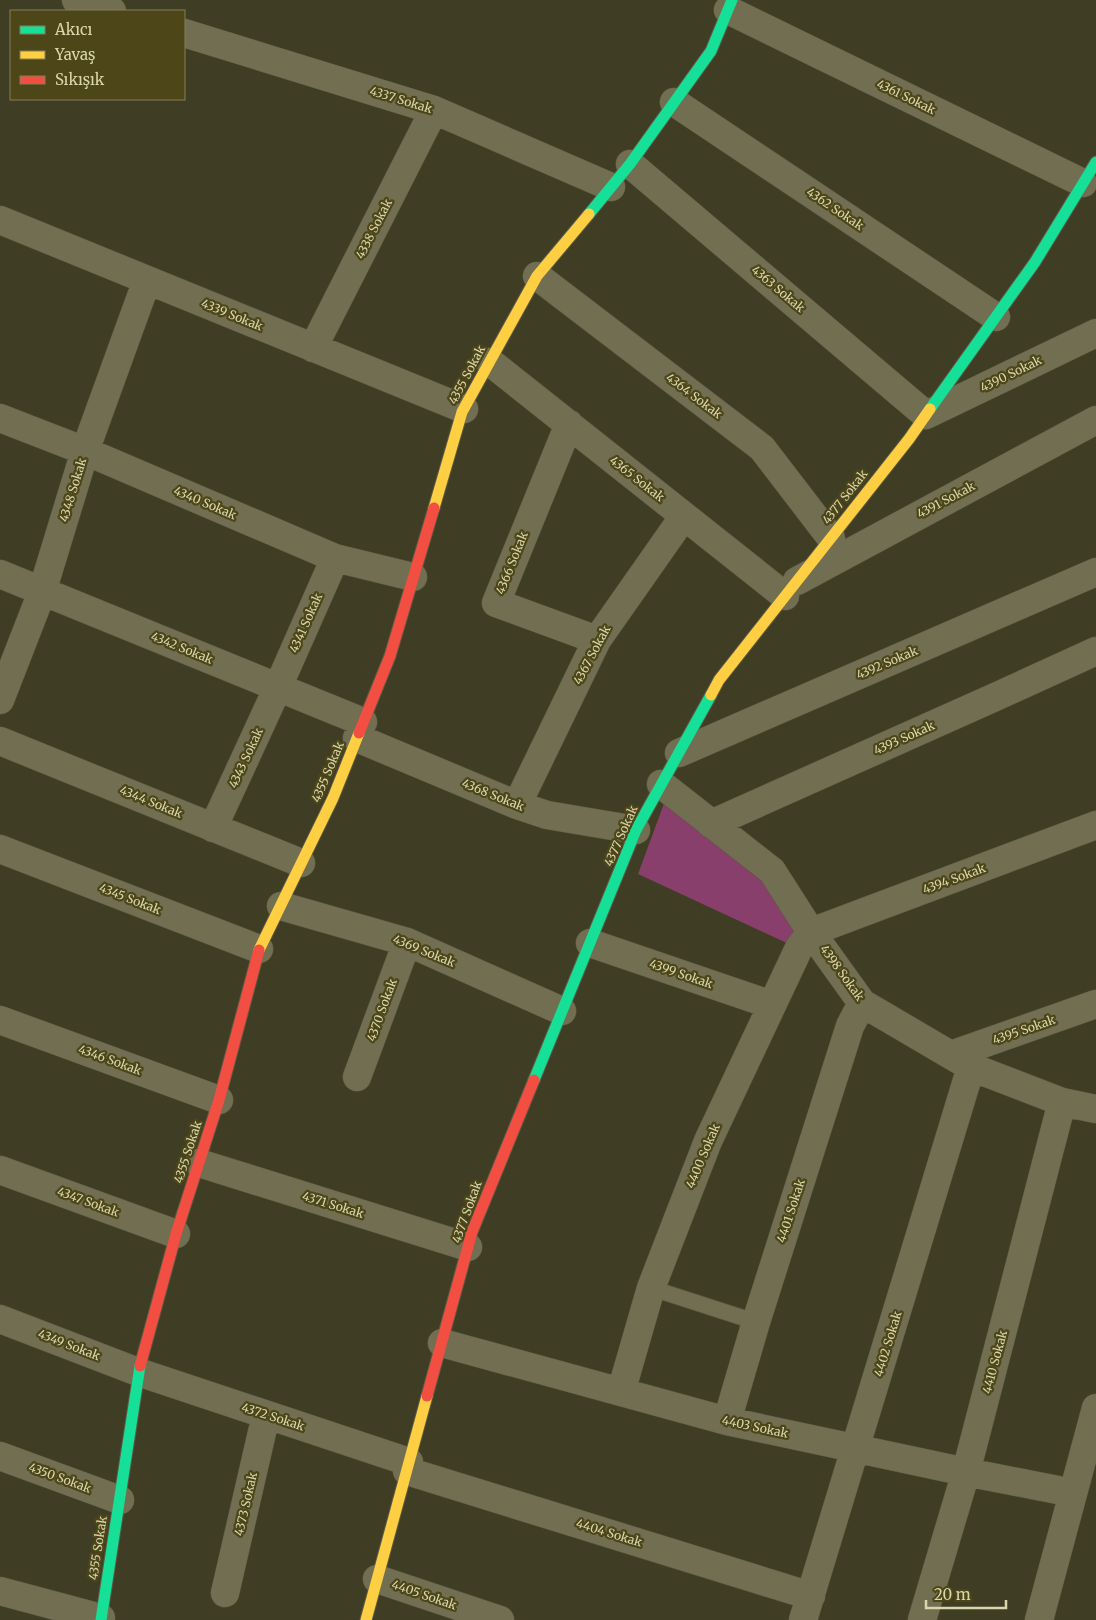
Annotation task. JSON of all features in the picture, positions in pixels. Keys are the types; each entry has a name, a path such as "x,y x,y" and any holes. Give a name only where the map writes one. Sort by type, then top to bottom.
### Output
{"street":[{"path":"76,0 109,10"},
{"name":"4355 Sokak","path":"101,1619 138,1372 176,1234 219,1100 259,949 333,798 390,656 464,409 536,276 630,164 711,51 730,5"},
{"name":"4361 Sokak","path":"730,5 1090,172"},
{"name":"4337 Sokak","path":"185,33 434,110 611,187"},
{"name":"4362 Sokak","path":"674,102 996,317"},
{"name":"4338 Sokak","path":"313,348 434,110"},
{"name":"4363 Sokak","path":"630,164 926,415"},
{"name":"4377 Sokak","path":"366,1620 472,1232 636,830 719,680 926,415 1035,262 1090,172"},
{"name":"4339 Sokak","path":"0,220 464,409"},
{"name":"4364 Sokak","path":"536,276 762,448 831,538"},
{"name":"4348 Sokak","path":"0,700 42,592 85,452 147,280"},
{"name":"4390 Sokak","path":"926,415 1096,333"},
{"name":"4365 Sokak","path":"490,362 684,516 791,588"},
{"name":"4340 Sokak","path":"0,418 335,558 413,577"},
{"name":"4391 Sokak","path":"791,588 1096,420"},
{"name":"4366 Sokak","path":"569,424 496,603 597,640"},
{"name":"4367 Sokak","path":"517,806 597,640 684,516"},
{"name":"4341 Sokak","path":"278,687 335,558"},
{"name":"4392 Sokak","path":"679,753 1096,572"},
{"name":"4342 Sokak","path":"0,574 278,687 360,730"},
{"name":"4393 Sokak","path":"711,824 1096,650"},
{"name":"4343 Sokak","path":"213,828 278,687"},
{"name":"4368 Sokak","path":"360,730 517,806 548,815 636,830"},
{"name":"4344 Sokak","path":"0,742 301,863"},
{"name":"4398 Sokak","path":"661,784 772,871 811,932 862,1004 961,1061 1062,1102 1096,1109"},
{"name":"4394 Sokak","path":"811,932 1096,825"},
{"name":"4345 Sokak","path":"0,848 259,949"},
{"name":"4369 Sokak","path":"280,906 406,942 562,1011"},
{"name":"4400 Sokak","path":"620,1392 650,1288 708,1141 799,948 811,932"},
{"name":"4370 Sokak","path":"357,1077 406,942"},
{"name":"4399 Sokak","path":"590,944 772,1005"},
{"name":"4401 Sokak","path":"727,1421 756,1322 850,1026 862,1004"},
{"name":"4395 Sokak","path":"961,1061 1096,1004"},
{"name":"4346 Sokak","path":"0,1020 219,1100"},
{"name":"4402 Sokak","path":"807,1608 856,1448 961,1061"},
{"name":"4410 Sokak","path":"922,1620 966,1472 1062,1102"},
{"name":"4371 Sokak","path":"199,1163 468,1247"},
{"name":"4347 Sokak","path":"0,1170 176,1234"},
{"name":"4349 Sokak","path":"0,1319 138,1372"},
{"name":"4403 Sokak","path":"442,1343 727,1421 966,1472 1073,1492"},
{"name":"4372 Sokak","path":"138,1372 408,1466"},
{"path":"1040,1620 1096,1408"},
{"name":"4373 Sokak","path":"225,1593 266,1415"},
{"name":"4350 Sokak","path":"0,1456 120,1500"},
{"name":"4404 Sokak","path":"408,1466 807,1608"},
{"name":"4405 Sokak","path":"377,1579 500,1620"},
{"path":"0,1592 101,1619"}],"lane":[{"path":"650,1288 756,1322"}],"shaded area":[{"path":"669,790 772,871 807,927 791,945 638,874"}],"traffic: fast":[{"path":"589,214 630,164 711,51 732,0"},
{"path":"930,409 1035,262 1096,162"},
{"path":"534,1080 636,830 711,695"},
{"path":"101,1620 140,1366"}],"traffic: slow":[{"path":"434,508 462,412 537,276 589,214"},
{"path":"711,695 719,680 909,439 930,409"},
{"path":"259,950 333,798 359,733"},
{"path":"366,1620 427,1396"}],"traffic: jam":[{"path":"359,733 390,656 434,508"},
{"path":"140,1366 176,1234 219,1100 259,950"},
{"path":"427,1396 472,1232 534,1080"}]}
